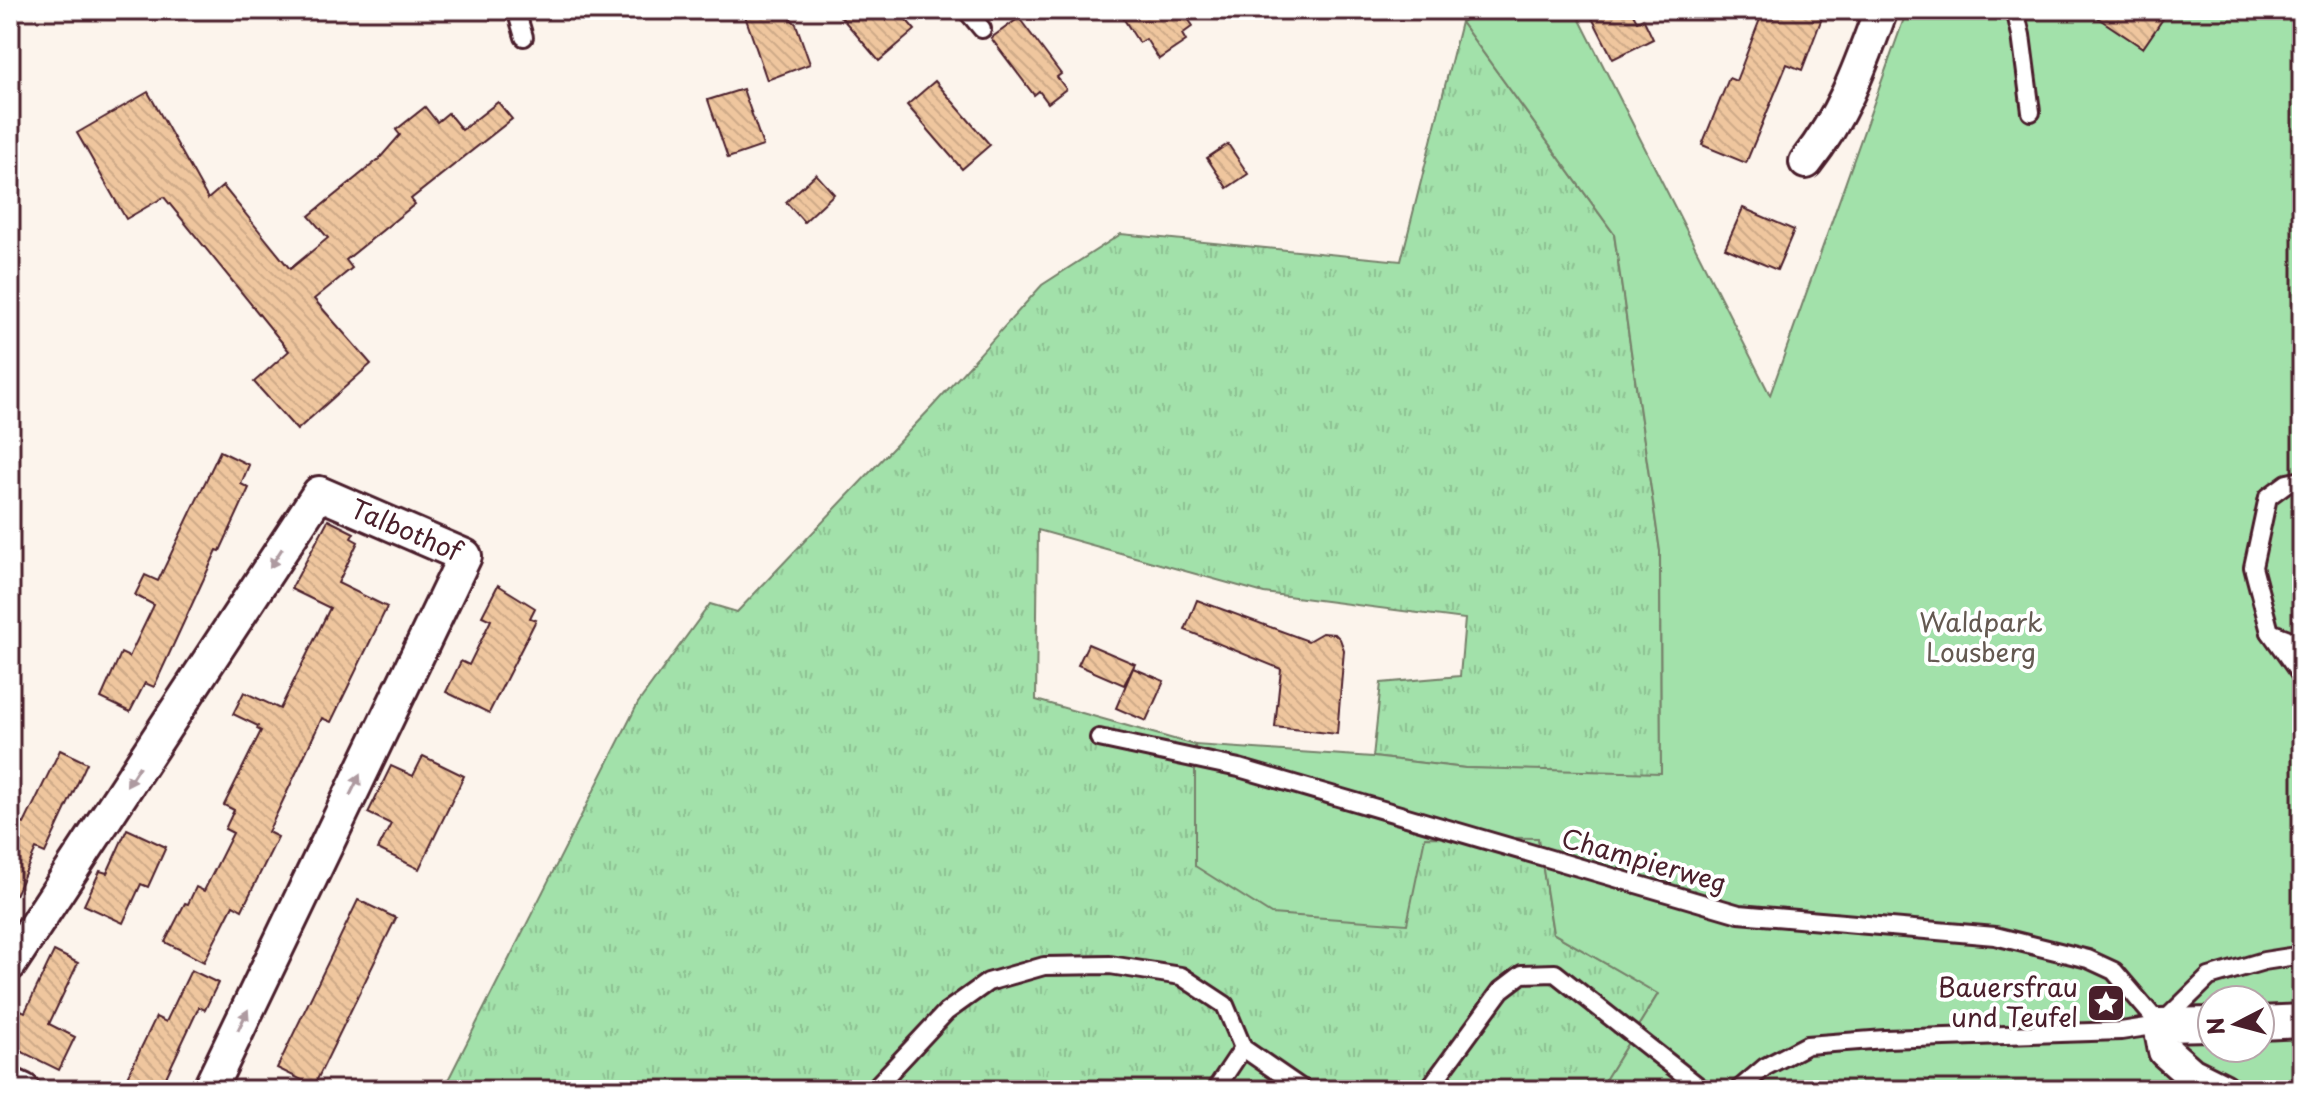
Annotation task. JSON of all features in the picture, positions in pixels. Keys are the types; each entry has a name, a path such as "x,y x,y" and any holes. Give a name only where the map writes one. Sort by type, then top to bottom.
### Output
{"street":[{"path":"1806,162 1827,135 1848,98 1881,10"},
{"name":"Talbothof","path":"10,964 319,493 465,556 209,1090"},
{"path":"2276,1022 2302,1021"},
{"path":"2196,1024 2160,1025 2165,1051 2191,1074 2223,1090"},
{"path":"10,1084 23,1090"}],"lane":[{"path":"516,10 524,37"},
{"path":"966,10 982,29"},
{"path":"2015,10 2031,112"},
{"path":"2302,480 2287,483 2268,497 2253,567 2270,632 2302,677"},
{"path":"2270,632 2302,644"},
{"name":"Champierweg","path":"1099,738 1239,768 1739,914 1995,936 2088,959 2114,971 2160,1025"},
{"path":"1738,1090 1765,1067 1807,1045 1885,1039 2121,1031 2160,1025 2209,977 2264,961 2302,955"},
{"path":"873,1090 946,1012 988,982 1044,966 1110,965 1181,976 1225,1005 1243,1048 1304,1090"},
{"path":"1428,1090 1501,990 1522,974 1555,973 1703,1090"},
{"path":"1215,1090 1243,1048"}],"green space":[{"name":"Waldpark Lousberg","path":"1483,10 1575,10 1770,395 1907,10 2302,10 2302,1090 1599,1090 1658,994 1553,933 1538,838 1425,837 1407,924 1271,914 1195,866 1195,745 1373,757 1465,768 1661,773 1660,551 1614,234 1461,22"},
{"path":"1461,22 1614,234 1660,551 1661,774 1465,768 1373,757 1381,683 1460,676 1465,619 1264,593 1038,530 1036,700 1195,745 1195,866 1424,837 1538,837 1553,933 1658,994 1599,1090 443,1090 638,703 710,604 737,612 931,408 1042,285 1121,234 1401,261"}],"building":[{"path":"743,10 783,10 796,24 810,64 767,80"},
{"path":"835,10 898,10 915,30 879,61"},
{"path":"1118,10 1182,10 1193,26 1182,34 1186,41 1159,59 1146,39 1139,43"},
{"path":"1588,10 1631,10 1637,21 1643,18 1653,39 1613,59"},
{"path":"1776,10 1825,10 1802,70 1787,64 1746,163 1702,145 1729,78 1736,81 1762,14 1773,18"},
{"path":"2086,10 2169,10 2143,48"},
{"path":"1019,18 1061,74 1057,77 1066,89 1048,103 1039,91 1034,95 991,38"},
{"path":"935,81 990,145 962,169 907,105"},
{"path":"743,89 763,146 728,158 708,100"},
{"path":"148,92 208,199 223,186 290,269 328,238 309,216 379,159 400,135 396,130 425,107 437,122 448,113 462,130 498,102 512,119 411,199 415,204 346,260 352,268 314,299 371,364 297,430 254,382 289,351 164,197 126,219 77,133"},
{"path":"1228,144 1248,174 1227,188 1207,158"},
{"path":"816,174 834,194 804,222 786,202"},
{"path":"1743,208 1794,230 1777,270 1725,248"},
{"path":"220,451 249,465 241,484 249,488 154,687 145,683 130,712 101,698 121,653 129,657 154,605 135,595 145,575 158,581"},
{"path":"328,520 354,533 351,538 358,542 338,583 387,607 331,722 322,718 268,832 278,837 242,910 233,905 204,962 165,942 196,887 204,891 233,833 225,829 234,810 224,805 261,731 257,729 258,726 233,714 244,692 280,709 330,608 291,589"},
{"path":"498,585 535,608 530,618 536,620 489,713 446,692 461,661 469,665 491,620 482,616"},
{"path":"1197,600 1308,641 1322,633 1335,634 1344,650 1337,734 1275,727 1281,669 1185,630"},
{"path":"1088,644 1135,664 1124,685 1078,665"},
{"path":"1133,668 1164,681 1146,721 1116,708"},
{"path":"60,750 87,763 45,853 36,849 10,906 10,817 24,824"},
{"path":"423,756 464,776 419,869 378,849 391,824 368,813 391,766 413,776"},
{"path":"127,829 166,847 148,887 141,884 123,923 84,905 100,871 107,873"},
{"path":"358,900 396,918 314,1086 277,1068"},
{"path":"54,951 78,963 49,1024 75,1037 59,1070 10,1046 10,1034 21,1010 25,1012"},
{"path":"191,970 218,983 205,1010 199,1007 160,1090 149,1090 126,1079 156,1017 166,1022"}],"place":[{"name":"Bauersfrau und Teufel","path":"2106,1003"}]}
